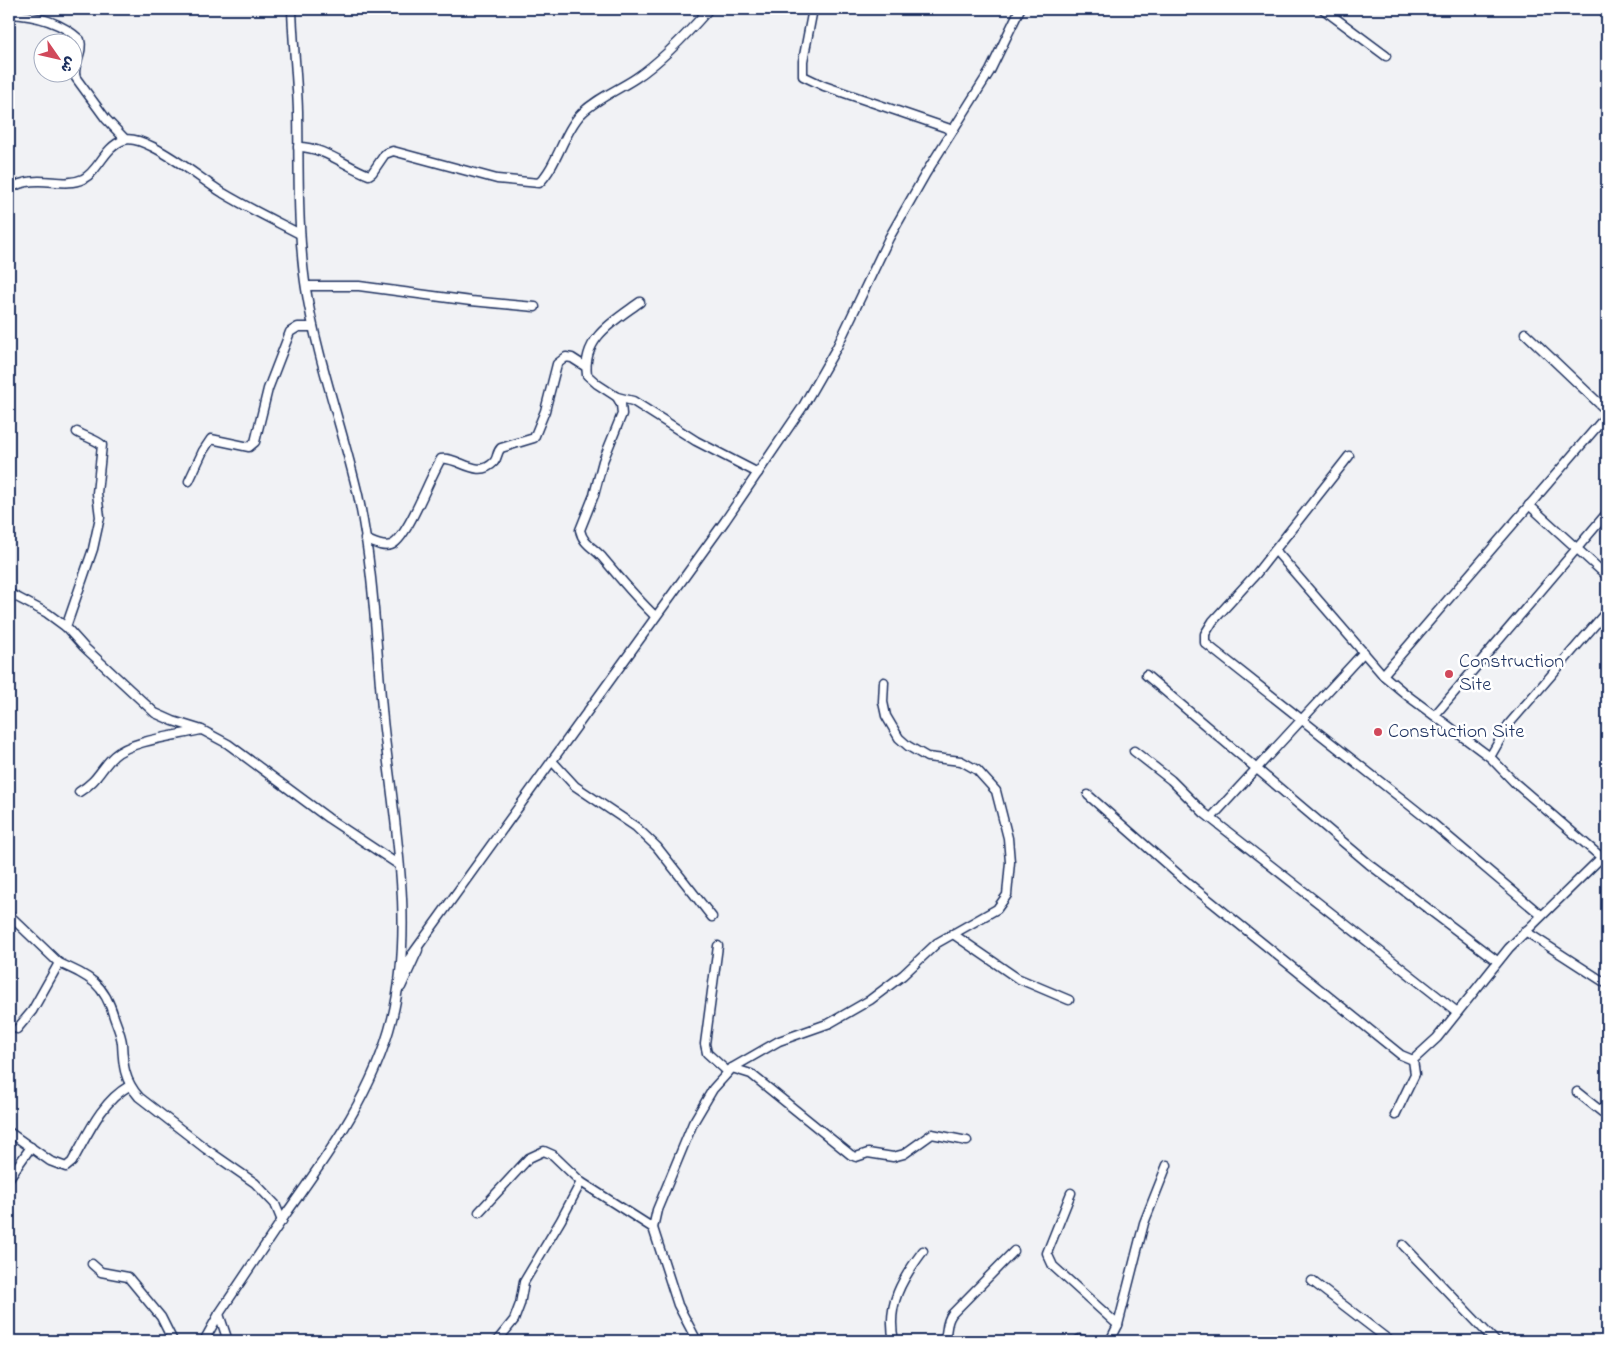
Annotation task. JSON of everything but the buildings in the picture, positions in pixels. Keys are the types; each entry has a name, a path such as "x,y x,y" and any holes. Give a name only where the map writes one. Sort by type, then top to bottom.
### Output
{"street":[{"path":"204,1341 282,1221 330,1152 363,1096 385,1044 401,970 402,914 399,865 372,591 358,497 313,326 300,234 292,9"},
{"path":"298,148 319,151 369,175 385,154 394,152 496,179 539,183 572,126 583,112 645,71 694,26 709,9"},
{"path":"813,9 803,61 804,76 824,86 953,130"},
{"path":"401,970 758,473 802,408 823,373 889,238 998,55 1020,9"},
{"path":"1323,9 1386,56"},
{"path":"9,14 29,15 62,26 80,40 81,44 74,73 76,78 106,119 125,139"},
{"path":"9,189 20,182 33,180 72,182 82,179 114,146 125,139 134,140 153,147 225,194 300,234"},
{"path":"306,286 359,286 471,301 535,307"},
{"path":"640,302 592,342 586,366 587,374 592,380 617,397 633,401 696,441 758,473"},
{"path":"189,481 203,451 212,439 243,447 249,447 255,442 268,389 290,332 298,328 313,326"},
{"path":"1384,675 1607,413 1525,333"},
{"path":"364,539 384,546 399,540 414,515 441,459 452,460 467,467 484,468 493,463 501,448 534,438 545,410 557,364 566,357 572,358 586,366"},
{"path":"617,397 621,404 622,414 603,460 594,495 580,530 586,543 600,555 625,587 655,616"},
{"path":"66,627 93,549 100,516 97,493 102,445 96,440 87,439 77,432"},
{"path":"1349,456 1275,550 1213,620 1205,634 1206,643 1431,822 1541,915"},
{"path":"1530,505 1607,576"},
{"path":"1435,715 1607,513"},
{"path":"1275,550 1384,675 1408,696 1490,756 1515,783 1604,854 1525,930 1497,961 1436,1038 1413,1060"},
{"path":"9,593 47,613 66,627 84,647 155,713 202,730 228,744 328,818 399,865"},
{"path":"1490,756 1509,724 1607,612"},
{"path":"1211,818 1364,652"},
{"path":"1146,675 1369,864 1497,961"},
{"path":"697,1341 678,1305 654,1228 657,1210 693,1124 713,1089 730,1070 779,1041 830,1022 870,1000 903,975 937,943 996,909 1007,894 1010,862 1002,808 996,791 977,770 957,759 926,757 899,738 886,716 883,702 884,682"},
{"path":"79,792 98,778 113,757 127,748 139,743 202,730"},
{"path":"1134,751 1171,780 1211,818 1456,1011"},
{"path":"552,761 582,792 636,827 657,847 712,917"},
{"path":"1088,794 1188,883 1401,1055 1413,1060"},
{"path":"9,915 60,963 82,973 101,986 111,1005 121,1037 125,1076 129,1086 139,1097 206,1149 255,1182 274,1204 282,1221"},
{"path":"1525,930 1607,984"},
{"path":"953,934 1017,978 1070,1000"},
{"path":"397,995 419,946"},
{"path":"718,946 705,1044 707,1053 730,1070 752,1074 851,1155 856,1157 868,1153 892,1157 904,1154 932,1134 967,1141"},
{"path":"17,1030 32,1012 60,963"},
{"path":"1396,1115 1416,1074 1413,1060"},
{"path":"9,1132 56,1164 66,1166 72,1162 107,1103 129,1086"},
{"path":"1578,1092 1607,1116"},
{"path":"9,1178 31,1147"},
{"path":"479,1212 529,1158 544,1151 553,1156 581,1182 654,1228"},
{"path":"1110,1341 1118,1325 1144,1223 1167,1165"},
{"path":"497,1341 514,1320 520,1304 524,1282 581,1182"},
{"path":"1071,1193 1047,1254 1053,1266 1118,1325"},
{"path":"1403,1245 1494,1341"},
{"path":"894,1341 892,1308 901,1282 923,1251"},
{"path":"943,1341 946,1337 946,1322 952,1314 1014,1251"},
{"path":"92,1264 101,1272 128,1277 161,1317 173,1341"},
{"path":"1312,1281 1390,1341"},
{"path":"220,1314 228,1341"},
{"path":"1077,1341 1080,1339 1088,1341"}],"place":[{"name":"Construction Site","path":"1449,674"},
{"name":"Constuction Site","path":"1378,732"}]}
